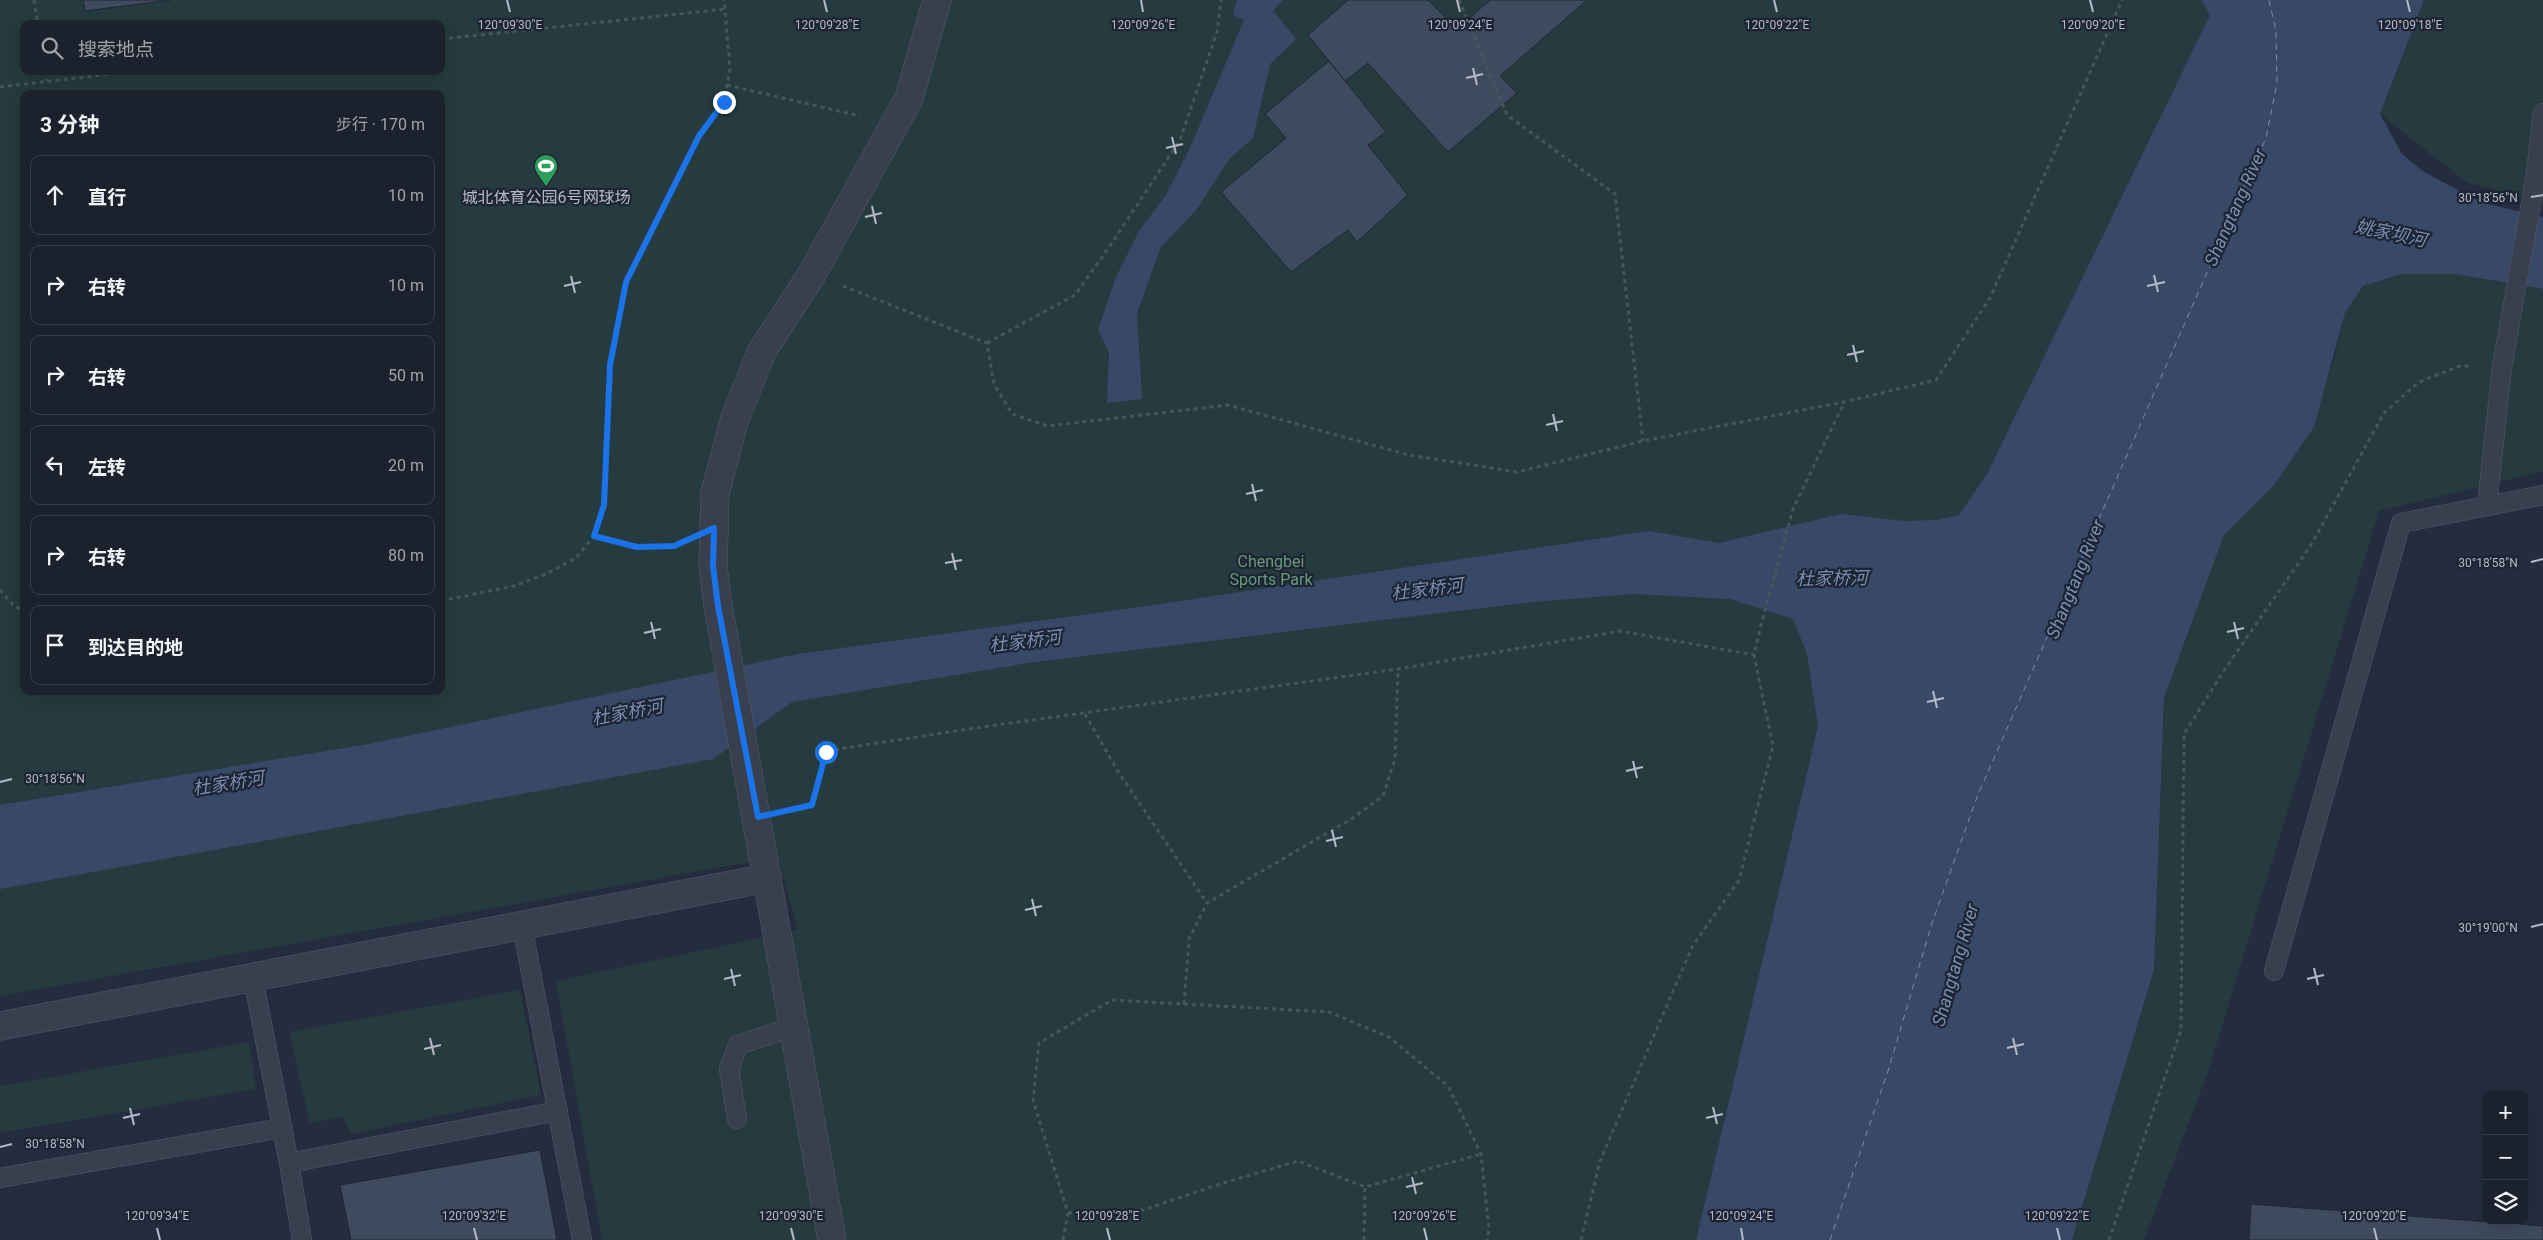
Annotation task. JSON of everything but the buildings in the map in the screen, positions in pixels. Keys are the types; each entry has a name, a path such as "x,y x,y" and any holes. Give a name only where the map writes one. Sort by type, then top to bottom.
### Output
{"street":[{"path":"832,1240 758,817 718,606 713,566 715,493 735,418 762,351 812,274 909,98 937,0"},
{"path":"0,1026 768,878"}],"lane":[{"path":"2487,505 2502,366 2536,181 2543,113"},
{"path":"2274,971 2401,523 2543,495"},
{"path":"522,925 582,1240"},
{"path":"253,978 289,1162 302,1240"},
{"path":"737,1119 729,1069 738,1045 795,1026"},
{"path":"289,1162 558,1111"},
{"path":"0,1178 282,1128"}],"path":[{"path":"34,0 37,20"},
{"path":"445,601 514,586 546,574 576,558 594,536 604,505 610,365 626,282 699,136 724,102 730,70 724,0"},
{"path":"987,343 1075,295 1112,243 1180,140 1217,32 1221,0"},
{"path":"1459,0 1507,115 1615,194 1643,441"},
{"path":"987,343 994,384 1012,414 1048,426 1228,405 1409,455 1517,472 1643,441 1844,402 1936,380 1990,298 2122,0"},
{"path":"445,39 726,9"},
{"path":"46,75 47,81"},
{"path":"0,87 100,75"},
{"path":"727,85 894,125"},
{"path":"812,274 987,343"},
{"path":"2109,1240 2181,1030 2184,734 2225,669 2311,545 2384,413 2419,382 2460,366 2502,366"},
{"path":"1581,1240 1600,1162 1692,947 1739,880 1773,746 1754,656 1793,509 1844,402"},
{"path":"594,536 637,547 674,546 714,528"},
{"path":"0,590 20,609"},
{"path":"758,817 812,805 826,752 975,728 1398,669 1620,631 1754,656"},
{"path":"1184,1004 1189,939 1207,903 1353,818 1383,796 1395,759 1398,669"},
{"path":"1085,714 1117,770 1207,903"},
{"path":"1064,1240 1068,1213 1033,1100 1039,1042 1112,1000 1329,1012 1389,1037 1448,1086 1481,1154 1489,1229 1487,1240"},
{"path":"1068,1213 1143,1210 1217,1185 1298,1162 1365,1187 1481,1154"},
{"path":"1364,1240 1365,1187"}],"green space":[{"name":"Chengbei Sports Park","path":"0,0 2201,0 2210,15 1987,474 1818,726 1696,1240 602,1240 556,981 798,930 778,857 0,996"},
{"path":"2424,0 2543,0 2543,204 2466,182 2380,114"},
{"path":"2401,274 2455,274 2543,289 2543,471 2379,511 2208,1072 2144,1240 2072,1240 2154,970 2164,698 2224,535 2274,485 2333,364 2345,313 2363,286"},
{"path":"520,990 541,1095 351,1134 343,1117 310,1123 289,1032"},
{"path":"249,1042 256,1089 0,1133 0,1086"}],"water":[{"path":"1237,0 1283,0 1273,11 1296,39 1270,64 1253,138 1229,159 1197,209 1161,247 1137,313 1142,399 1107,403 1109,353 1098,330 1116,277 1139,231 1166,195 1190,148 1244,20 1233,15"},
{"path":"2201,0 2424,0 2380,114 2402,154 2424,172 2483,203 2543,217 2543,289 2455,274 2401,274 2363,286 2345,313 2314,427 2274,485 2224,535 2164,698 2154,970 2072,1240 1696,1240 1818,726 1807,654 1793,619 1730,599 1633,594 1533,602 1034,662 792,702 713,759 0,889 0,805 369,744 798,654 1147,606 1649,531 1719,543 1841,514 1904,521 1937,520 1959,515 1987,474 2210,15"}],"ferry route":[{"path":"1830,1240 1888,1071 1932,923 1977,797 2266,138 2277,83 2276,31 2269,0"}],"place":[{"name":"城北体育公园6号网球场","path":"546,187"}],"route":[{"path":"724,102 699,136 626,282 610,365 604,505 594,536 637,547 674,546 714,528 713,566 718,606 758,817 812,805 826,752"}],"water label":[{"name":"Shangtang River","path":"2235,207"},
{"name":"姚家坝河","path":"2391,233"},
{"name":"杜家桥河","path":"1832,578"},
{"name":"Shangtang River","path":"2075,579"},
{"name":"杜家桥河","path":"1427,589"},
{"name":"杜家桥河","path":"1025,641"},
{"name":"杜家桥河","path":"627,712"},
{"name":"杜家桥河","path":"228,783"},
{"name":"Shangtang River","path":"1955,965"}]}
